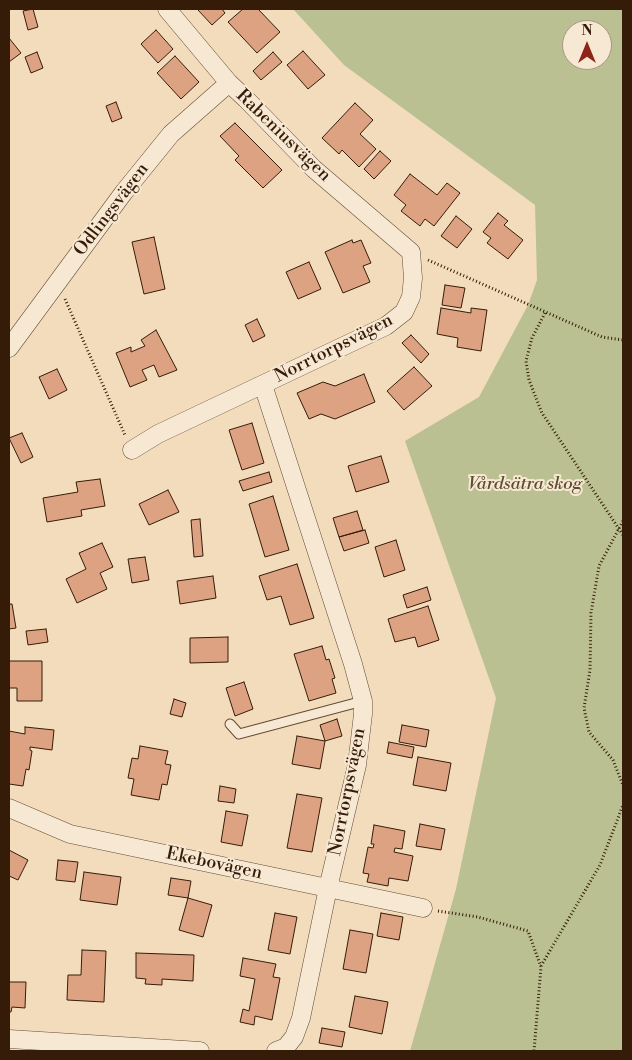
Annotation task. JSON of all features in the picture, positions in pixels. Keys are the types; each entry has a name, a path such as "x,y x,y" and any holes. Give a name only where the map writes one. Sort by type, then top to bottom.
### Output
{"street":[{"name":"Rabeniusvägen","path":"167,9 229,84 314,168 411,252"},
{"name":"Odlingsvägen","path":"9,348 124,192 171,134 229,84"},
{"name":"Norrtorpsvägen","path":"132,450 158,434 386,326 404,312 411,297 413,278 411,252"},
{"name":"Norrtorpsvägen","path":"263,385 353,664 363,701 364,714 356,765 301,1018 294,1037 286,1047 276,1051"},
{"name":"Ekebovägen","path":"9,808 70,834 423,908"},
{"path":"9,1039 200,1051"}],"lane":[{"path":"230,724 239,734 363,701"}],"path":[{"path":"411,252 602,337 623,340"},
{"path":"58,282 132,450"},
{"path":"545,313 532,338 526,361 529,380 542,413 623,535"},
{"path":"623,521 599,566 592,613 590,670 584,708 589,732 613,760 623,785"},
{"path":"541,967 600,865 623,805"},
{"path":"423,908 478,917 528,932 541,967 534,1051"}],"green space":[{"name":"Vårdsätra skog","path":"293,9 623,9 623,1051 410,1051 456,889 496,698 405,441 479,397 528,305 537,280 535,205 344,65"}],"building":[{"path":"33,9 38,27 28,30 23,11"},
{"path":"199,9 222,9 225,13 212,25"},
{"path":"243,9 258,9 280,32 257,53 228,22"},
{"path":"156,30 173,49 158,63 141,44"},
{"path":"9,38 21,53 9,62"},
{"path":"303,51 325,75 308,89 287,65"},
{"path":"37,52 43,68 31,73 25,57"},
{"path":"273,52 282,62 261,80 253,71"},
{"path":"175,56 199,82 181,99 157,73"},
{"path":"116,102 122,118 112,122 106,106"},
{"path":"355,103 373,120 360,134 376,149 359,167 342,150 339,154 322,138"},
{"path":"235,123 282,170 263,188 235,160 239,156 220,136"},
{"path":"380,151 391,161 374,179 364,169"},
{"path":"410,174 437,195 447,183 460,193 434,226 425,219 420,226 401,211 406,205 394,195"},
{"path":"498,213 508,221 504,225 523,240 508,259 487,243 491,238 483,232"},
{"path":"456,216 472,229 457,248 441,236"},
{"path":"154,237 165,289 144,294 132,242"},
{"path":"352,240 353,243 361,240 371,263 363,266 370,282 343,293 325,252"},
{"path":"309,262 321,289 298,299 286,272"},
{"path":"445,285 465,288 461,308 442,305"},
{"path":"441,308 471,313 471,308 487,310 481,351 457,347 458,338 437,334"},
{"path":"257,319 265,336 253,342 245,325"},
{"path":"156,330 177,370 159,377 154,365 142,370 147,380 130,387 116,353 131,347 131,352 145,346 141,340"},
{"path":"411,335 429,354 421,363 402,343"},
{"path":"414,367 432,386 404,410 387,391"},
{"path":"57,369 67,390 49,399 39,377"},
{"path":"364,374 375,402 335,419 321,414 309,419 297,393 323,382 335,386"},
{"path":"252,423 264,463 242,470 229,430"},
{"path":"22,433 33,457 21,463 9,438"},
{"path":"381,456 389,482 356,492 348,466"},
{"path":"269,472 272,482 243,491 239,481"},
{"path":"100,479 105,506 81,510 82,516 47,522 43,498 78,492 76,482"},
{"path":"168,490 179,512 149,525 139,504"},
{"path":"273,496 289,550 265,557 249,504"},
{"path":"357,511 363,530 339,537 333,518"},
{"path":"200,519 203,556 194,557 191,520"},
{"path":"365,530 369,543 344,551 339,537"},
{"path":"396,540 405,570 384,577 375,547"},
{"path":"102,543 113,567 100,573 107,589 77,603 66,579 86,569 79,553"},
{"path":"145,557 149,580 132,583 128,559"},
{"path":"297,564 314,618 290,625 281,596 267,600 259,576"},
{"path":"213,576 216,598 180,604 177,581"},
{"path":"427,587 431,600 407,608 403,595"},
{"path":"9,604 12,604 16,628 9,629"},
{"path":"428,606 439,640 418,647 415,637 395,642 388,619"},
{"path":"46,629 48,642 28,645 26,631"},
{"path":"228,637 228,662 190,663 190,638"},
{"path":"322,646 326,660 329,659 335,678 332,679 336,693 309,701 294,654"},
{"path":"9,661 42,661 42,701 17,701 17,688 9,688"},
{"path":"244,682 253,709 235,716 226,688"},
{"path":"174,699 186,703 182,717 170,714"},
{"path":"337,719 342,736 325,741 320,725"},
{"path":"402,725 429,730 426,747 399,742"},
{"path":"25,727 54,730 52,750 30,747 32,751 29,770 26,769 23,786 9,784 9,731 25,734"},
{"path":"297,736 325,741 320,769 292,764"},
{"path":"389,742 414,747 412,758 387,753"},
{"path":"140,746 168,751 165,764 171,765 167,785 162,784 159,800 131,795 134,779 128,778 132,758 138,759"},
{"path":"418,757 451,763 446,791 413,785"},
{"path":"220,786 236,789 234,803 218,801"},
{"path":"297,794 322,798 312,852 287,848"},
{"path":"226,811 248,815 242,846 221,842"},
{"path":"420,824 445,829 441,850 416,846"},
{"path":"374,825 405,831 402,849 395,848 394,852 413,856 408,881 389,878 388,886 367,882 369,874 363,873 368,847 373,848 374,844 371,844"},
{"path":"9,850 28,860 18,880 9,876"},
{"path":"58,860 78,862 75,882 56,880"},
{"path":"84,872 121,877 117,905 80,900"},
{"path":"171,878 191,881 188,898 168,895"},
{"path":"188,898 212,905 203,937 179,930"},
{"path":"275,913 297,917 290,954 268,950"},
{"path":"381,913 403,917 399,940 377,936"},
{"path":"350,930 373,934 366,973 343,969"},
{"path":"82,950 106,951 104,1002 67,1000 68,975 81,975"},
{"path":"136,953 194,955 193,981 162,979 162,985 145,984 146,979 136,978"},
{"path":"243,958 276,964 273,977 280,978 272,1020 255,1016 254,1025 240,1022 243,1009 249,1011 255,979 240,976"},
{"path":"9,982 26,982 25,1008 12,1007 11,1012 9,1012"},
{"path":"355,996 388,1002 382,1034 349,1027"},
{"path":"322,1028 345,1032 342,1047 319,1043"}]}
